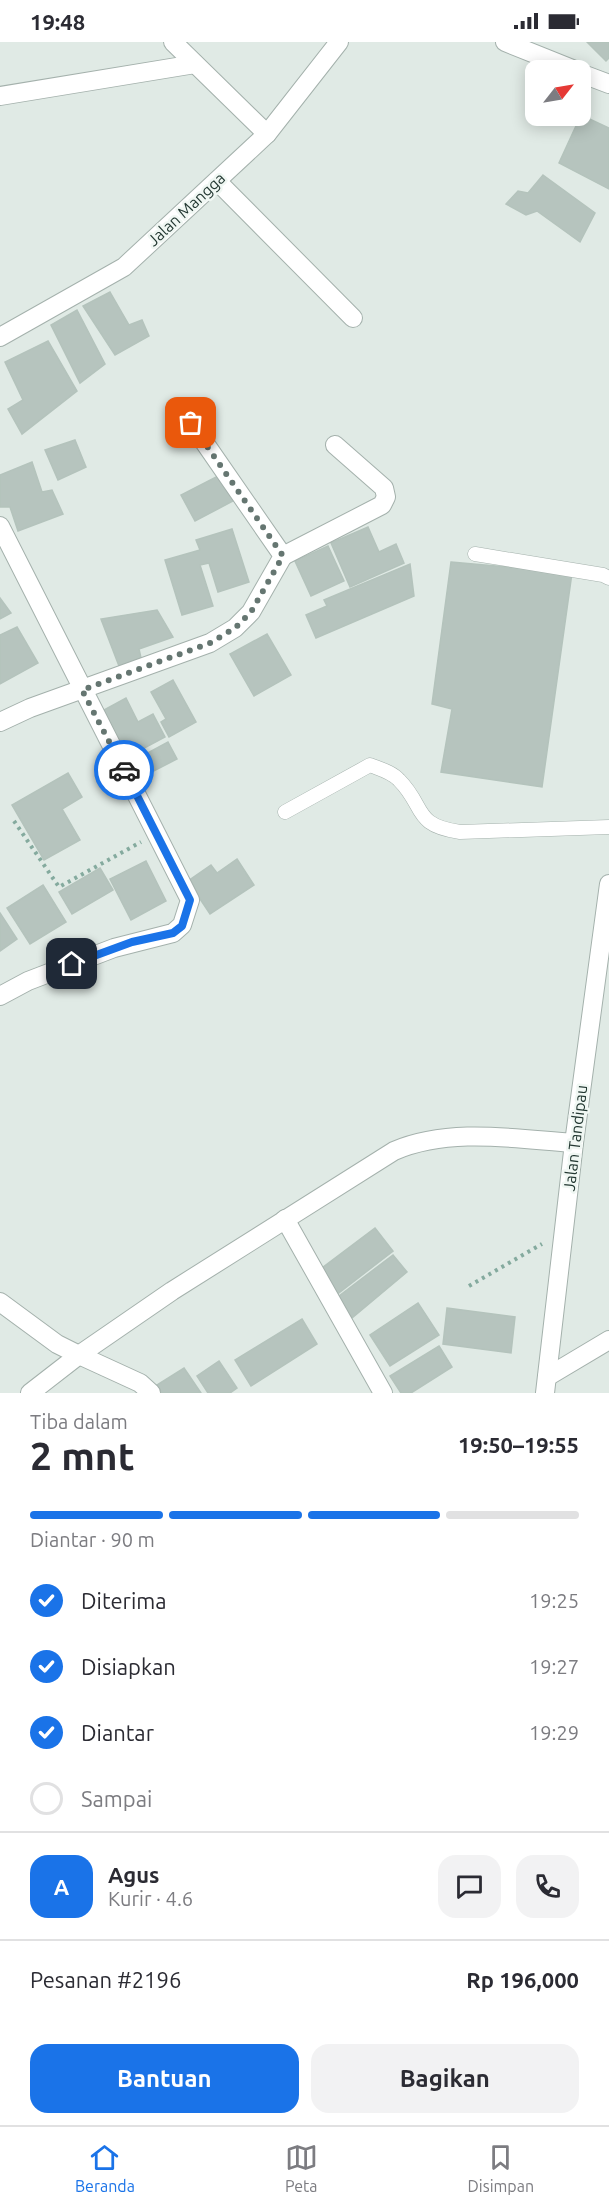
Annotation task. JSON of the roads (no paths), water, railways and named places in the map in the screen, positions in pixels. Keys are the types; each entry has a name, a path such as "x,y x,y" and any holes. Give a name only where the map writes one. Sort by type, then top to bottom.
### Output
{"street":[{"path":"173,42 267,134"},
{"name":"Jalan Mangga","path":"0,337 124,267 267,134 339,42"},
{"path":"505,42 550,60"},
{"path":"0,96 195,64"},
{"path":"591,77 609,84"},
{"path":"217,181 353,318"},
{"path":"191,423 283,556"},
{"path":"0,723 30,708 210,643 235,628 251,612 283,556 382,505 386,497 384,488 335,445"},
{"path":"0,526 82,690 158,833 190,900 181,928 168,935 114,948 28,981 0,996"},
{"name":"Jalan Tandipau","path":"546,1385 574,1143 609,884"},
{"path":"30,1393 79,1355 172,1291 366,1167 407,1145 469,1137 574,1143"},
{"path":"285,1219 383,1393"},
{"path":"0,1302 57,1344 140,1383 151,1393"},
{"path":"546,1385 609,1340"}],"lane":[{"path":"476,554 603,575 609,578"},
{"path":"285,812 370,765 399,779 427,820 440,829 460,832 609,827"}]}
